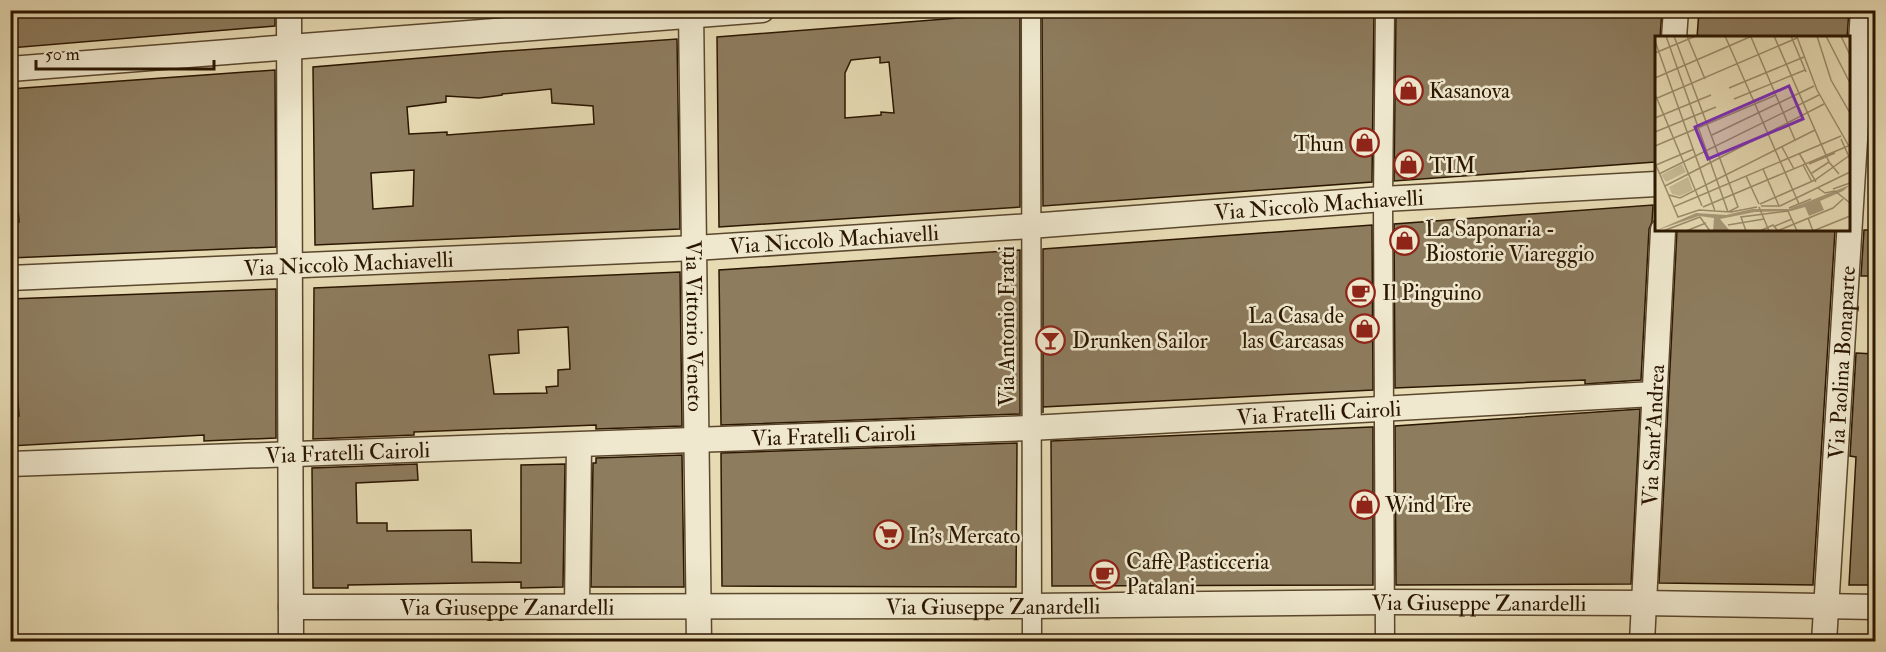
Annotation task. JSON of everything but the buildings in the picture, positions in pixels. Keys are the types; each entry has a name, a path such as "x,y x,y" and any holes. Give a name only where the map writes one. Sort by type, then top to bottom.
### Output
{"street":[{"path":"289,10 291,642"},
{"path":"10,69 290,48 691,13 762,10"},
{"name":"Via Antonio Fratti","path":"1031,10 1032,642"},
{"path":"1385,10 1383,199 1385,642"},
{"path":"1674,36 1676,10"},
{"name":"Via Paolina Bonaparte","path":"1824,642 1859,171 1863,10"},
{"name":"Via Vittorio Veneto","path":"691,13 699,642"},
{"name":"Via Niccolò Machiavelli","path":"10,278 695,248 1030,226 1383,199 1655,184"},
{"name":"Via Sant'Andrea","path":"1642,642 1642,603 1663,231"},
{"name":"Via Fratelli Cairoli","path":"10,464 291,456 1030,428 1654,394"},
{"path":"576,606 579,445"},
{"name":"Via Giuseppe Zanardelli","path":"291,607 1032,606 1385,602 1642,603 1875,608"}],"place":[{"name":"Kasanova","path":"1408,90"},
{"name":"Thun","path":"1365,143"},
{"name":"TIM","path":"1408,165"},
{"name":"La Saponaria - Biostorie Viareggio","path":"1404,241"},
{"name":"Il Pinguino","path":"1361,292"},
{"name":"La Casa de las Carcasas","path":"1365,328"},
{"name":"Drunken Sailor","path":"1051,340"},
{"name":"Wind Tre","path":"1364,504"},
{"name":"In's Mercato","path":"888,535"},
{"name":"Caffè Pasticceria Patalani","path":"1105,574"}]}
